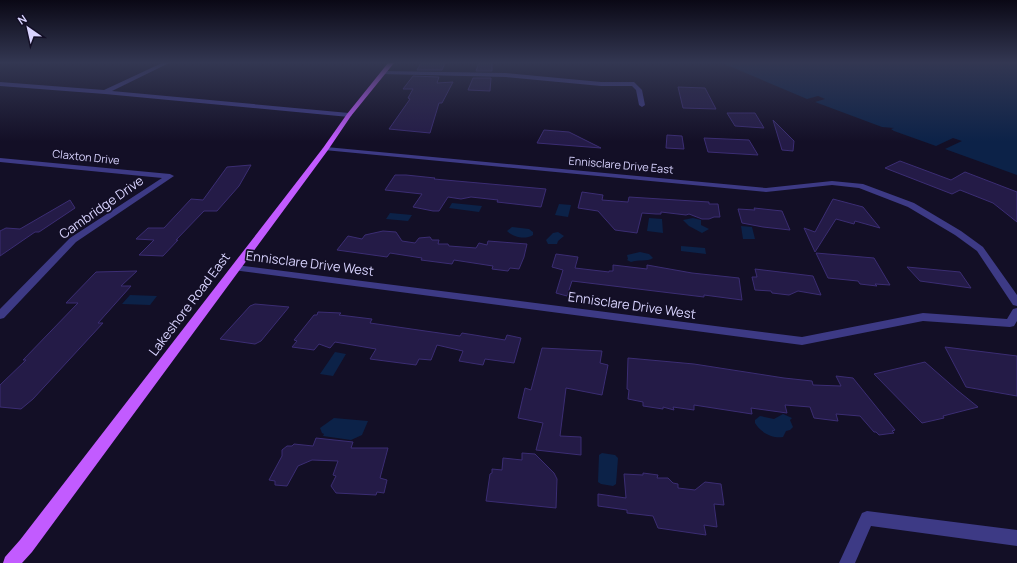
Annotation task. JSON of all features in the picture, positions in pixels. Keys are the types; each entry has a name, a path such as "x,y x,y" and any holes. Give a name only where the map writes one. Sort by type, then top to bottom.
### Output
{"main road":[{"name":"Lakeshore Road East","path":"11,563 26,546 326,149 349,115 370,89"}],"street":[{"path":"69,89 349,115"},
{"path":"105,92 111,89"},
{"path":"638,89 642,105"},
{"name":"Ennisclare Drive East","path":"326,149 766,190 832,183 860,186 911,205 958,233 980,250 1017,303"},
{"name":"Claxton Drive","path":"0,160 170,176"},
{"name":"Cambridge Drive","path":"1,312 73,240 170,176"},
{"name":"Ennisclare Drive West","path":"236,268 267,270 802,342 923,317 969,318 1010,323 1017,312"},
{"path":"847,563 867,518 1017,538"}],"water":[{"path":"784,89 1017,89 1017,175 945,149 962,141 953,138 936,146 891,129 894,128 882,127 815,102 825,99 818,96 807,99"},
{"path":"452,203 482,206 479,212 449,208"},
{"path":"559,204 571,205 568,217 555,215"},
{"path":"390,213 412,215 408,221 386,219"},
{"path":"649,218 662,219 663,233 647,231"},
{"path":"693,218 701,220 701,225 709,229 702,233 689,226 683,220"},
{"path":"741,226 752,227 755,239 743,239"},
{"path":"512,227 529,229 533,232 533,235 523,238 516,236 507,231"},
{"path":"558,232 564,236 558,241 557,244 548,244 546,240 553,233"},
{"path":"681,246 705,248 706,254 681,251"},
{"path":"640,252 649,254 653,258 631,262 627,260 627,255"},
{"path":"130,295 157,296 150,305 122,304"},
{"path":"335,352 346,354 333,376 320,374"},
{"path":"783,414 792,418 790,420 793,427 786,431 783,437 775,437 767,434 755,423 755,420 760,416 774,419"},
{"path":"334,418 368,421 362,435 351,440 323,436 324,434 320,428"},
{"path":"602,453 615,455 618,458 616,484 613,486 598,482 599,455"}],"building":[{"path":"413,89 449,89 442,103 439,103 430,133 389,129 410,99 408,98"},
{"path":"468,89 490,89 490,91"},
{"path":"679,89 706,89 716,109 683,108"},
{"path":"727,113 755,113 764,128 735,126"},
{"path":"773,120 794,141 793,151 782,150"},
{"path":"544,130 569,132 601,148 537,143"},
{"path":"667,135 682,136 684,149 666,148"},
{"path":"704,138 749,140 758,155 708,152"},
{"path":"900,161 951,180 965,172 1017,192 1017,222 993,203 960,190 952,194 885,168"},
{"path":"251,165 239,186 217,211 204,211 163,256 139,255 154,240 136,239 148,228 164,228 191,199 203,200 227,167"},
{"path":"395,175 546,189 541,207 497,202 498,200 471,197 461,199 448,197 439,211 433,211 413,207 422,194 385,190"},
{"path":"582,192 603,195 602,200 628,202 629,197 709,202 709,204 718,204 720,217 702,219 689,214 686,215 661,212 661,214 642,213 637,233 615,230 598,211 578,208"},
{"path":"833,199 863,207 880,228 855,221 854,224 836,219 815,252 804,228 815,232"},
{"path":"70,200 75,208 39,232 35,232 0,256 0,231 6,228 20,229"},
{"path":"754,208 782,211 790,230 742,223 738,209 755,210"},
{"path":"383,231 396,232 402,241 415,243 419,238 430,237 432,240 439,240 438,244 476,248 479,243 487,245 488,241 527,244 519,269 510,268 508,271 492,269 493,266 454,260 452,264 421,260 422,258 390,253 387,257 337,250 348,236 362,239 365,235"},
{"path":"816,253 874,258 890,285 875,284 877,286 860,284 858,281 828,278"},
{"path":"556,254 578,257 575,268 609,272 613,271 613,265 647,269 647,265 692,273 739,278 742,300 704,295 704,297 572,281 567,296 556,293 563,270 552,267"},
{"path":"907,267 960,272 971,288 920,281"},
{"path":"755,269 813,276 821,295 798,291 789,295 772,293 771,291 755,290 752,277 757,277"},
{"path":"137,271 121,286 131,286 98,323 103,323 33,399 21,409 0,407 0,385 26,360 23,360 78,303 66,303 96,272"},
{"path":"255,304 289,307 261,341 255,344 220,339 250,306"},
{"path":"318,312 341,313 339,315 372,319 370,323 460,336 462,333 505,340 507,335 521,338 514,363 485,359 483,365 459,361 463,351 437,345 431,360 419,359 416,365 370,359 376,349 335,342 330,348 319,344 314,350 292,347 297,341 294,340"},
{"path":"945,347 1017,356 1017,396 966,387"},
{"path":"542,348 602,351 600,363 608,365 602,395 566,388 560,436 581,437 581,455 536,450 543,423 518,418 525,388 531,390"},
{"path":"628,358 694,364 812,381 813,385 841,386 836,376 853,378 895,430 892,431 894,433 879,435 874,432 860,416 836,414 838,421 814,418 810,407 785,405 787,413 751,408 752,414 694,405 694,410 673,407 674,410 663,407 663,409 643,406 643,402 628,399"},
{"path":"925,362 978,407 943,416 944,418 922,423 874,374"},
{"path":"316,438 353,442 351,448 388,448 380,478 387,480 384,493 377,492 376,495 336,493 331,486 336,476 333,475 338,461 312,460 298,466 287,486 275,485 275,481 269,480 282,456 282,450 287,446 292,446 294,444 313,446"},
{"path":"522,453 535,454 554,473 557,479 556,508 486,501 492,469 502,470 503,458 522,460"},
{"path":"643,473 658,475 657,478 668,478 673,483 678,484 678,488 695,490 705,482 721,484 724,505 714,504 717,527 704,525 706,535 658,528 653,516 627,513 627,510 598,506 598,494 626,498 624,474 643,475"}]}
